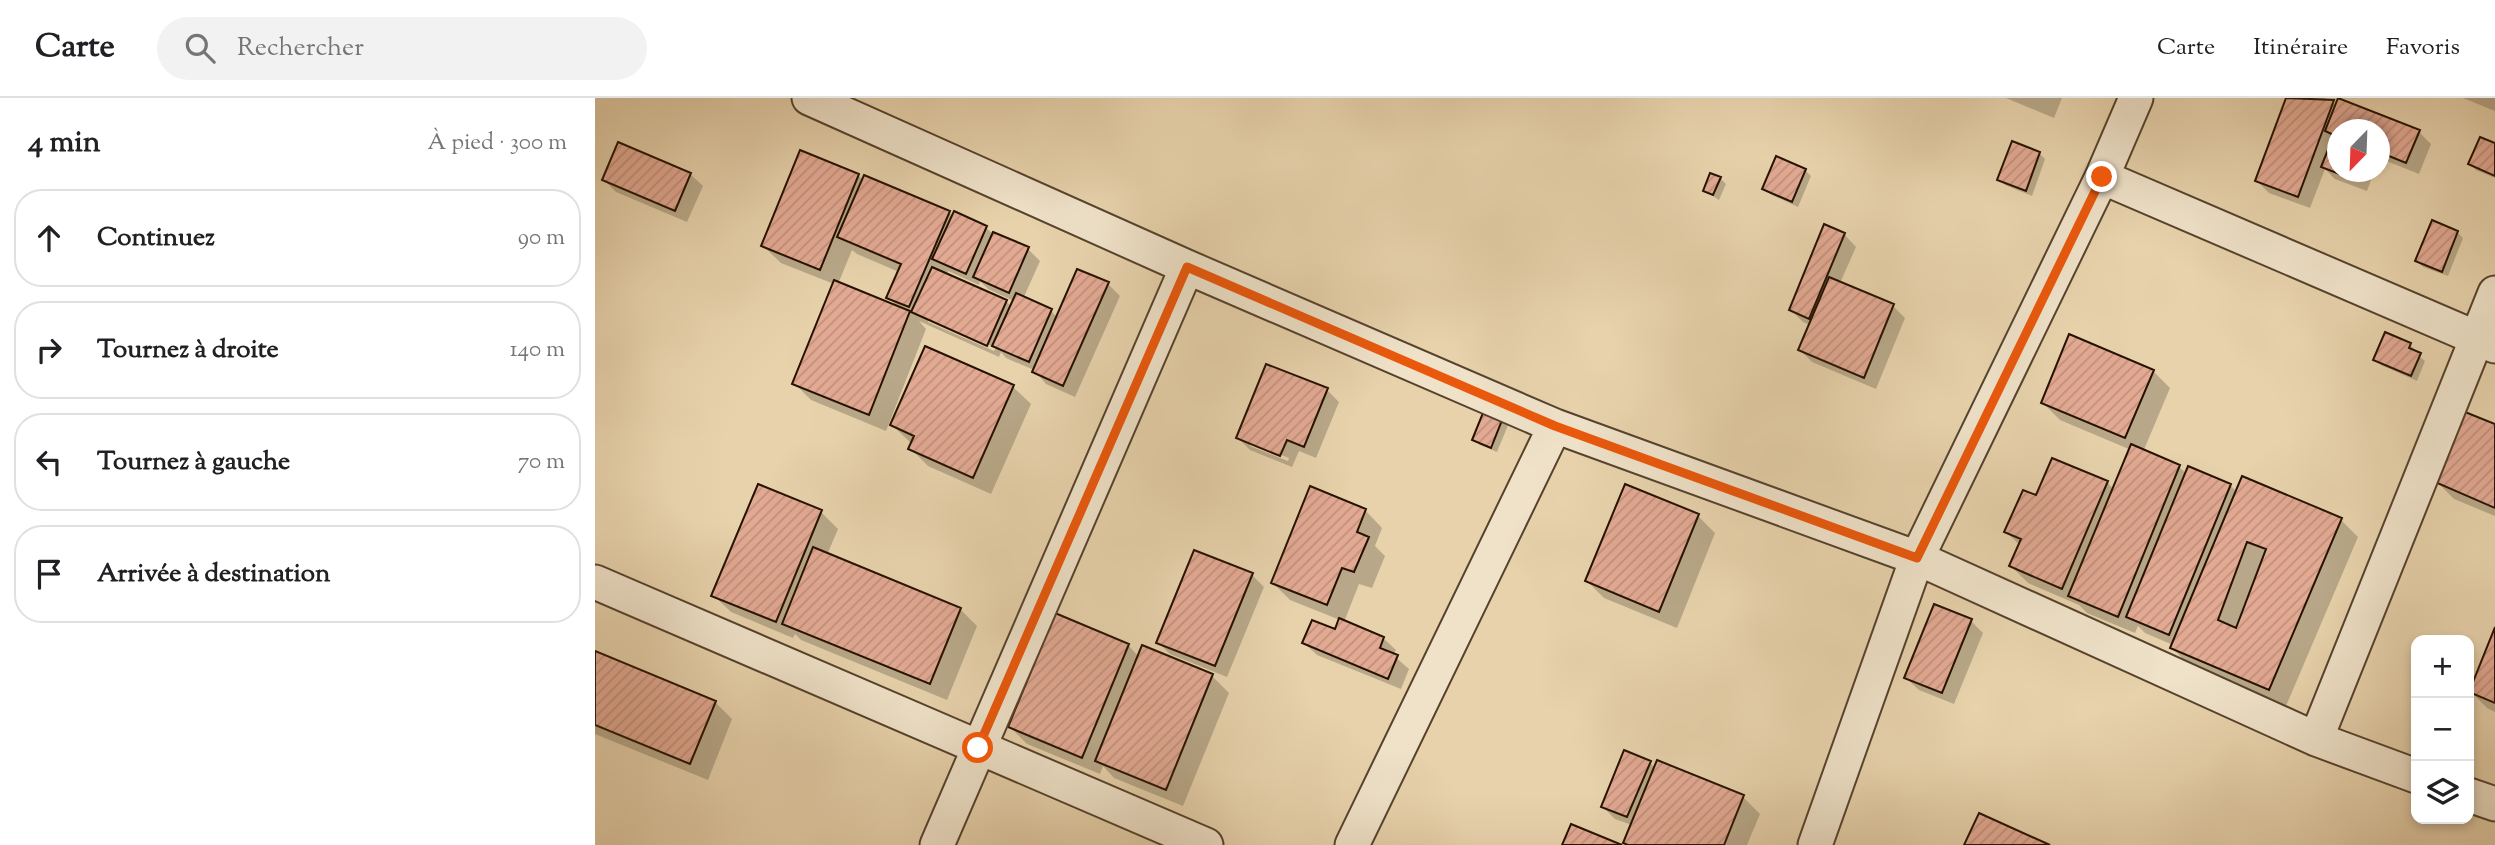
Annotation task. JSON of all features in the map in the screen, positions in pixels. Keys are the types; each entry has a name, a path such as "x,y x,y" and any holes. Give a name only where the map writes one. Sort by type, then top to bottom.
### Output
{"street":[{"path":"809,98 1187,267 1555,426 1917,558 2316,739 2411,774"},
{"path":"1815,845 1917,558 2102,177 2136,98"},
{"path":"2102,177 2485,342"},
{"path":"937,845 1187,267"},
{"path":"2316,739 2485,342 2495,293"},
{"path":"1352,845 1555,426"},
{"path":"595,582 1206,845"},
{"path":"2474,797 2495,804"}],"building":[{"path":"2286,98 2334,100 2298,197 2255,181"},
{"path":"2338,98 2420,130 2406,163 2390,156 2390,119 2330,119"},
{"path":"2480,137 2495,143 2495,176 2468,164"},
{"path":"2012,141 2040,152 2026,191 1997,180"},
{"path":"618,142 691,173 675,211 602,180"},
{"path":"800,150 859,174 820,270 761,246"},
{"path":"2327,152 2327,169 2321,167"},
{"path":"1776,156 1806,169 1792,202 1762,189"},
{"path":"1710,173 1721,177 1713,195 1703,191"},
{"path":"864,175 950,211 909,307 886,298 901,264 837,237"},
{"path":"954,211 987,226 966,274 932,259"},
{"path":"2432,220 2458,231 2442,272 2415,261"},
{"path":"1824,224 1845,233 1809,319 1789,310"},
{"path":"993,232 1029,247 1009,293 973,277"},
{"path":"932,267 1007,300 987,346 911,312"},
{"path":"1077,269 1109,282 1063,386 1032,372"},
{"path":"1829,277 1894,304 1864,378 1798,350"},
{"path":"834,280 910,311 869,415 792,384"},
{"path":"1016,293 1052,309 1029,362 992,346"},
{"path":"2385,332 2411,343 2409,348 2421,353 2411,376 2373,360"},
{"path":"2069,334 2154,370 2125,438 2041,403"},
{"path":"925,346 1014,385 973,478 908,449 914,436 890,425"},
{"path":"1266,364 1328,388 1304,447 1287,440 1280,456 1236,438"},
{"path":"1487,403 1506,410 1491,448 1472,440"},
{"path":"2465,412 2495,424 2495,508 2435,482"},
{"path":"2131,444 2180,465 2118,617 2068,596"},
{"path":"2052,458 2108,481 2062,589 2009,566 2021,539 2004,532 2023,490 2036,495"},
{"path":"2188,466 2231,484 2169,635 2126,617"},
{"path":"2242,476 2342,518 2269,690 2170,648","holes":["2247,542 2266,549 2236,628 2218,620"]},
{"path":"758,484 822,510 776,622 711,596"},
{"path":"1625,484 1699,514 1659,612 1585,581"},
{"path":"1310,486 1366,509 1357,532 1369,537 1354,572 1342,568 1327,605 1271,583"},
{"path":"813,547 961,608 930,684 782,624"},
{"path":"1194,550 1253,573 1215,666 1156,643"},
{"path":"1934,604 1972,619 1942,693 1904,678"},
{"path":"1055,613 1129,644 1082,758 1008,727"},
{"path":"1339,618 1384,637 1380,648 1398,655 1388,679 1302,643 1312,620 1335,629"},
{"path":"2495,627 2495,703 2474,694 2474,680"},
{"path":"1142,645 1213,674 1166,790 1095,761"},
{"path":"595,651 716,701 690,764 595,725"},
{"path":"1624,750 1651,761 1627,817 1601,807"},
{"path":"1657,760 1744,795 1724,845 1623,843"},
{"path":"1979,813 2050,845 1964,845"},
{"path":"1571,824 1622,845 1562,845"}],"route":[{"path":"978,748 1187,267 1555,426 1917,558 2102,177"}]}
